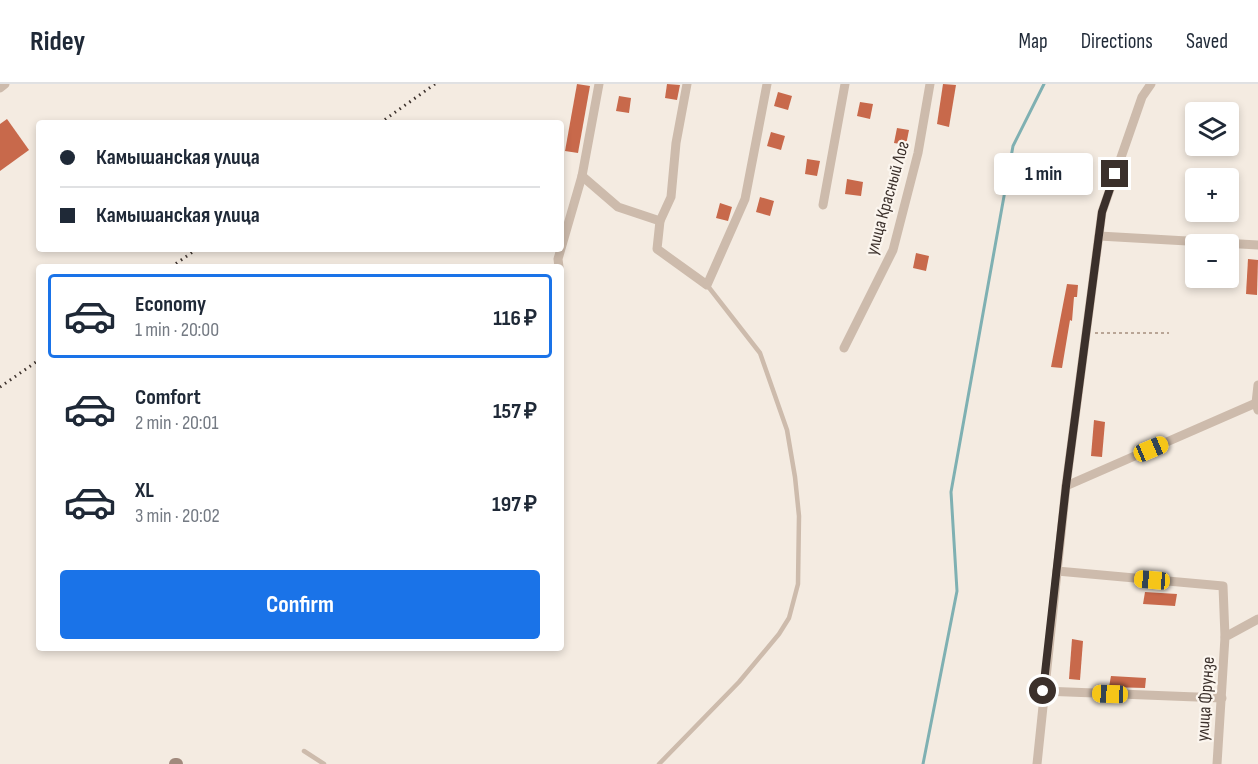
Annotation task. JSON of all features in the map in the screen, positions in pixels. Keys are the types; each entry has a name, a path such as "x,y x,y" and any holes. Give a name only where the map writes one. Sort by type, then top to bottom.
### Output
{"street":[{"path":"0,88 5,84"},
{"path":"564,238 582,176 599,84"},
{"path":"687,84 676,143 671,197 660,221 657,249 707,285 745,199 767,84"},
{"path":"823,205 845,84"},
{"name":"улица Красный Лог","path":"844,348 893,250 918,153 930,84"},
{"path":"1037,764 1066,486 1102,212 1142,97 1151,84"},
{"path":"582,176 618,207 660,221"},
{"path":"1099,236 1258,245"},
{"path":"1066,486 1257,405 1258,385"},
{"path":"1057,571 1223,586 1225,637"},
{"name":"улица Фрунзе","path":"1217,764 1225,637 1258,619"},
{"path":"1043,691 1222,698"}],"lane":[{"path":"659,764 739,682 779,634 789,618 798,584 799,516 795,477 786,430 760,353 707,285"},
{"path":"304,751 324,764"}],"path":[{"path":"1086,333 1169,333"}],"building":[{"path":"577,84 590,86 578,153 565,151"},
{"path":"667,84 680,85 677,100 665,98"},
{"path":"943,84 956,85 949,127 937,124"},
{"path":"778,92 792,96 788,110 774,106"},
{"path":"619,96 631,98 629,113 616,111"},
{"path":"860,102 873,104 870,119 857,116"},
{"path":"7,119 29,150 0,171 0,124"},
{"path":"897,128 909,130 906,145 894,143"},
{"path":"771,132 785,136 781,150 767,146"},
{"path":"807,159 820,161 817,176 805,174"},
{"path":"847,179 863,182 861,196 845,194"},
{"path":"760,197 774,201 770,216 756,212"},
{"path":"720,203 732,207 728,221 716,218"},
{"path":"916,253 929,256 926,271 913,268"},
{"path":"1248,259 1258,260 1257,295 1246,294"},
{"path":"1067,284 1078,285 1077,297 1074,297 1072,321 1070,320 1062,368 1051,367"},
{"path":"1094,420 1105,422 1102,457 1091,456"},
{"path":"1145,592 1177,594 1175,606 1143,604"},
{"path":"1072,639 1083,641 1080,680 1069,679"},
{"path":"1111,676 1146,678 1145,688 1109,687"}],"waterway":[{"path":"923,764 957,591 951,492 1013,146 1044,84"}],"railway":[{"path":"384,120 435,84"},
{"path":"175,264 193,252"},
{"path":"0,387 36,362"}],"route":[{"path":"1043,691 1066,486 1102,212 1115,174"}]}
